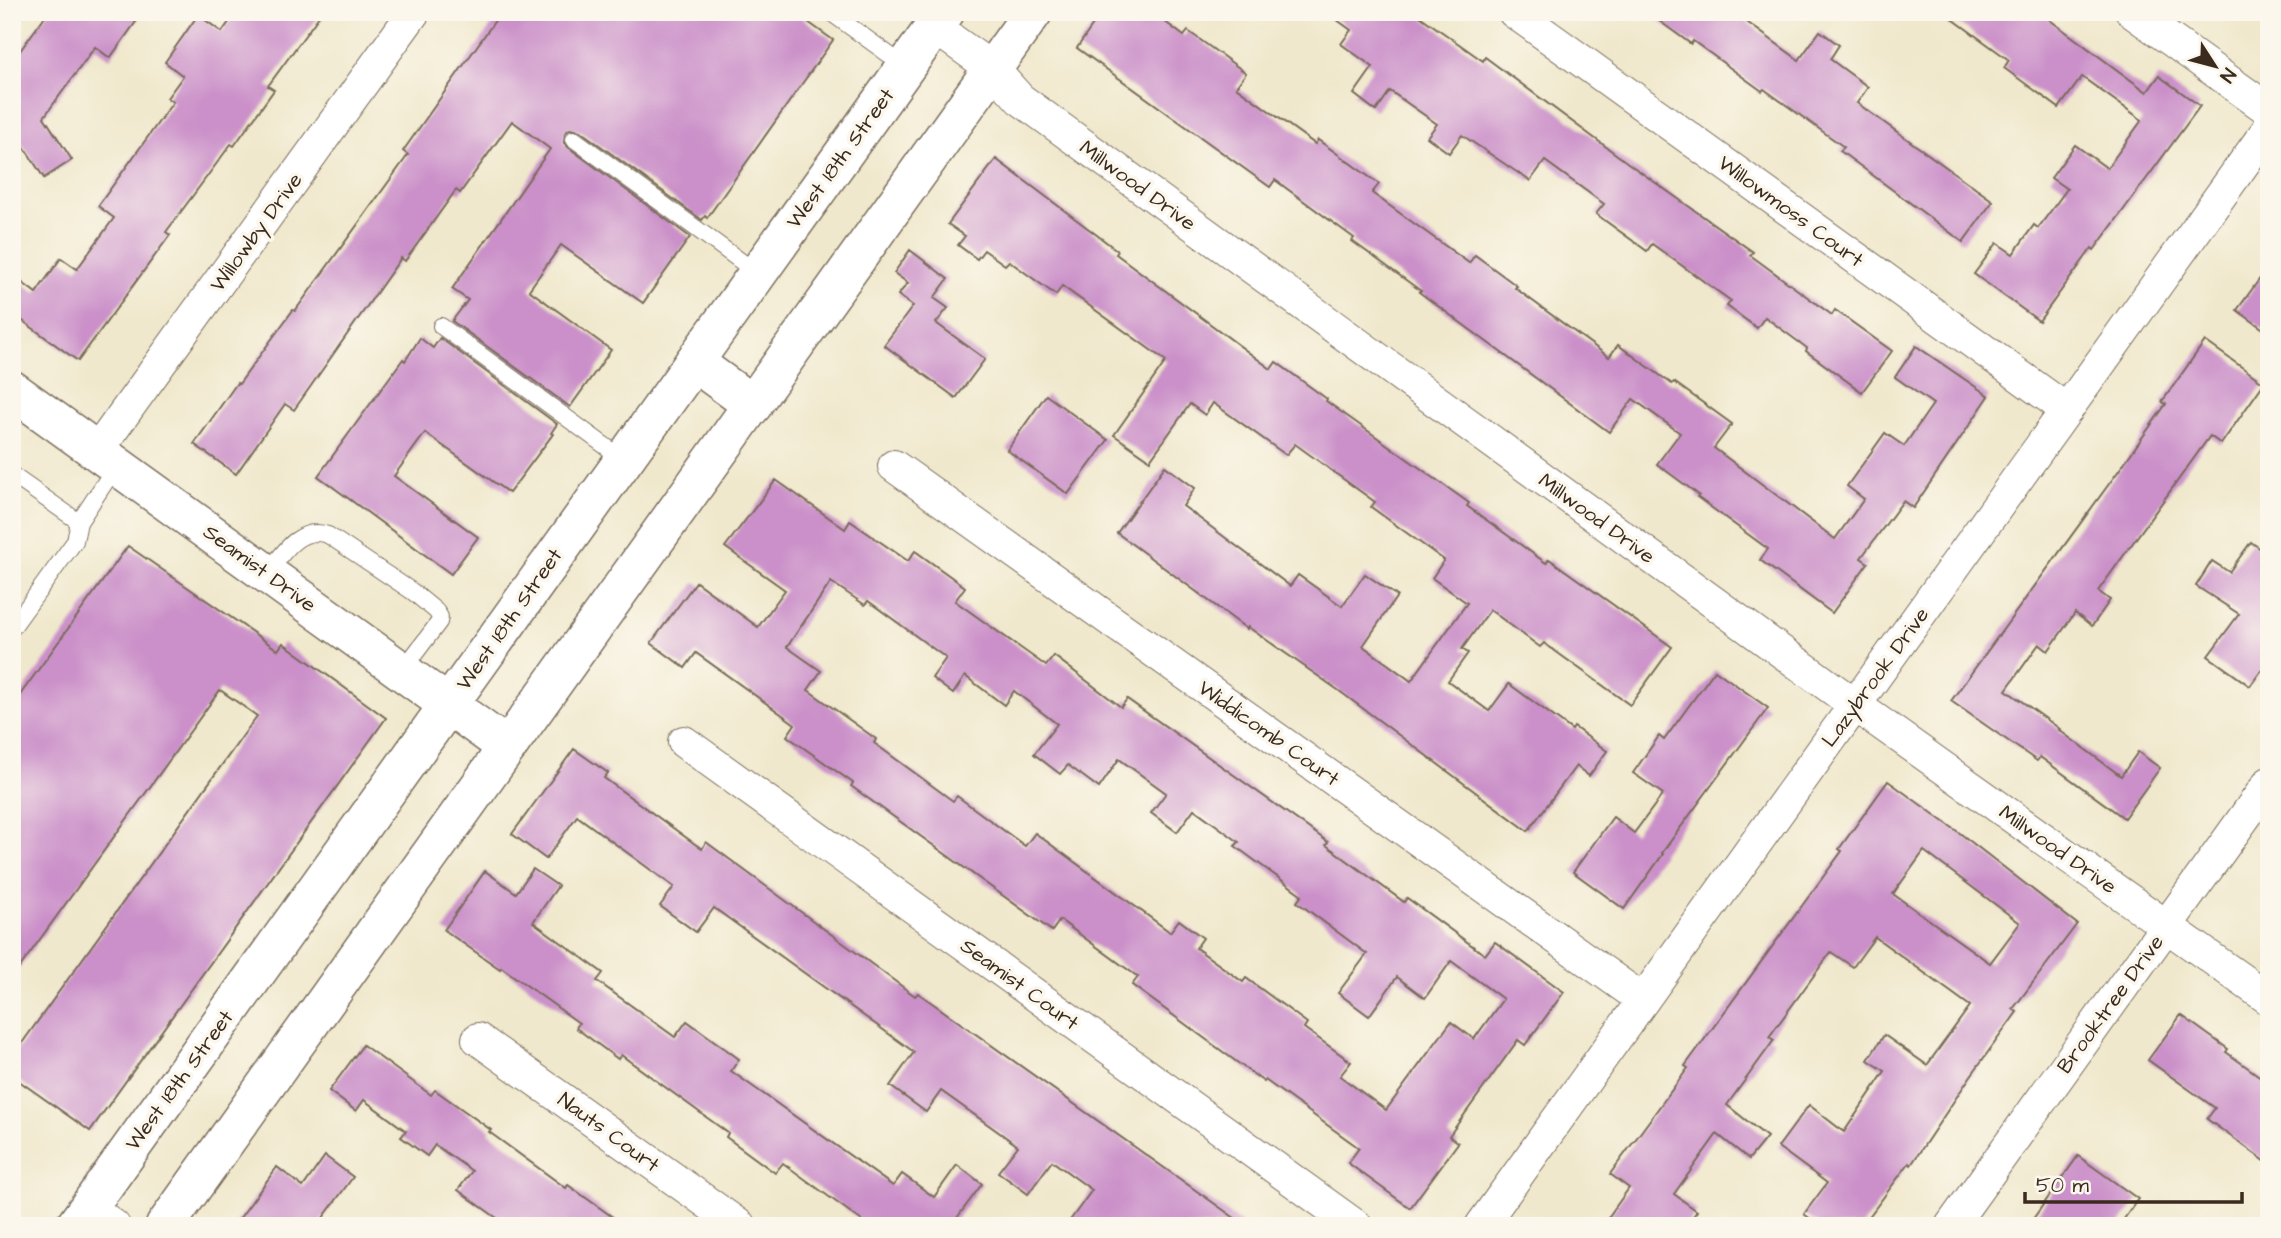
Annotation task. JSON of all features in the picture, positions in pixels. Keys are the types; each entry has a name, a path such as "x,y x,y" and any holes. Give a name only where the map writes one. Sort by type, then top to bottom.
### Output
{"main road":[{"path":"165,1226 1033,12"},
{"name":"West 18th Street","path":"92,1219 448,704 940,20"},
{"path":"694,362 753,405"},
{"name":"Seamist Drive","path":"12,390 507,747"}],"street":[{"name":"Willowby Drive","path":"107,458 414,12"},
{"name":"Willowmoss Court","path":"1514,12 2067,410"},
{"path":"2132,12 2269,110"},
{"name":"Millwood Drive","path":"940,20 993,69 1020,99 1855,705 2269,999"},
{"name":"Lazybrook Drive","path":"1481,1226 2269,128"},
{"name":"Widdicomb Court","path":"894,466 1643,1000"},
{"name":"Seamist Court","path":"684,742 1356,1226"},
{"name":"Brooktree Drive","path":"1951,1226 2269,783"},
{"name":"Nauts Court","path":"478,1039 740,1226"}],"lane":[{"path":"830,12 906,67"},
{"path":"574,139 757,273"},
{"path":"441,326 623,459"},
{"path":"12,628 75,541 79,522 107,458"},
{"path":"12,475 79,522"},
{"path":"267,574 284,551 302,535 318,532 328,535 413,592 440,617 402,671"}],"building":[{"path":"48,12 143,12 110,58 95,47 44,117 72,160 44,178 12,128 12,62"},
{"path":"236,12 322,12 268,86 274,90 166,232 170,235 78,361 12,313 12,275 36,293 61,258 77,269 114,218 98,206 173,102 167,98 183,76 165,62 198,15 222,32"},
{"path":"501,12 794,12 833,40 707,218 705,216 702,220 580,131 570,129 565,133 564,143 568,147 690,237 643,303 561,245 529,290 611,350 570,407 452,321 468,300 452,289 550,149 512,121 460,193 456,190 405,261 401,258 294,410 285,404 236,474 194,444 408,155 403,151"},
{"path":"1102,12 1152,12 1184,36 1188,31 1246,73 1236,87 1315,144 1318,140 1379,184 1372,193 1469,263 1475,255 1609,357 1618,345 1732,424 1714,448 1835,539 1864,499 1847,486 1885,433 1904,446 1933,404 1895,377 1916,346 1989,396 1913,508 1903,501 1861,558 1868,563 1832,613 1760,560 1768,549 1657,464 1680,433 1633,399 1609,432 1419,292 1421,291 1352,241 1354,238 1275,180 1270,187 1077,48"},
{"path":"1326,12 1414,12 1483,61 1485,57 1753,252 1750,255 1832,315 1835,310 1892,351 1862,392 1765,317 1757,328 1727,306 1731,301 1652,244 1647,251 1596,214 1604,204 1545,161 1530,181 1462,135 1449,153 1427,137 1437,124 1390,91 1376,111 1354,94 1373,67 1341,44 1351,30"},
{"path":"1647,12 1733,12 1799,60 1820,31 1839,45 1830,59 1868,87 1857,103 1993,201 1963,242 1840,151 1844,147 1764,89 1762,91 1693,41 1691,44"},
{"path":"1943,12 2039,12 2147,92 2159,76 2200,106 2039,321 1974,274 1997,243 2013,254 2034,225 2038,228 2067,189 2051,178 2075,145 2107,168 2142,120 2082,77 2059,108 2004,68 2009,60"},
{"path":"996,159 1118,251 1116,254 1271,369 1276,362 1469,503 1467,506 1546,563 1549,559 1672,647 1630,705 1544,643 1540,647 1490,610 1462,649 1468,653 1448,681 1489,711 1509,684 1572,730 1574,727 1607,751 1589,776 1576,766 1528,831 1338,690 1248,627 1247,629 1117,533 1165,466 1195,488 1183,506 1290,586 1298,575 1342,606 1365,574 1397,596 1363,646 1411,681 1467,603 1432,578 1444,560 1371,507 1375,502 1295,444 1286,455 1213,403 1205,415 1190,404 1150,460 1114,435 1166,361 1062,286 1056,295 1009,261 1005,265 984,250 977,259 958,245 965,236 948,224"},
{"path":"910,250 948,279 934,298 948,308 936,323 985,359 956,398 884,345 913,306 898,295 908,283 894,273"},
{"path":"2269,266 2269,333 2237,310"},
{"path":"420,338 433,348 440,338 557,424 551,433 553,434 509,493 425,433 394,476 478,537 451,574 318,476"},
{"path":"2205,341 2264,383 2221,444 2210,436 2098,591 2110,600 2092,626 2075,613 2048,651 2039,644 2006,690 2121,776 2138,752 2160,768 2124,818 2040,757 2037,761 1951,701 2166,404 2162,402"},
{"path":"1046,395 1108,440 1068,494 1007,450"},
{"path":"776,480 845,529 850,521 908,561 915,551 965,587 955,601 1046,666 1054,656 1121,707 1127,699 1328,842 1326,845 1404,902 1407,898 1485,955 1495,942 1564,992 1525,1045 1518,1040 1449,1136 1458,1143 1410,1208 1348,1163 1359,1148 1132,985 1138,977 1060,920 1052,931 851,786 853,783 787,736 795,724 696,653 685,668 651,643 696,582 758,627 785,590 725,547","holes":["831,582 865,605 868,601 946,658 932,678 953,694 965,676 1004,705 1014,691 1057,724 1034,754 1060,774 1068,765 1099,788 1119,759 1166,793 1151,813 1177,832 1194,809 1239,842 1235,846 1302,895 1297,902 1367,954 1338,993 1369,1016 1397,977 1425,998 1451,961 1503,999 1474,1039 1451,1022 1386,1110 1340,1076 1351,1062 1304,1028 1307,1023 1246,978 1243,982 1196,948 1203,938 1179,920 1170,932 1035,833 1025,846 957,796 953,801 874,743 876,739 808,690 821,671 787,647"]},
{"path":"2251,542 2269,555 2269,660 2250,686 2208,656 2239,614 2196,586 2212,561 2229,572"},
{"path":"128,546 278,650 283,643 386,718 90,1131 12,1076 12,1057 257,716 220,690 12,978 12,706"},
{"path":"1715,670 1768,708 1624,909 1573,872 1613,817 1634,833 1663,794 1633,773 1659,736 1664,740"},
{"path":"574,749 608,773 604,778 702,849 706,842 915,996 918,993 1246,1226 1066,1226 1092,1190 1052,1161 1028,1194 998,1172 1018,1146 941,1091 926,1112 890,1086 914,1052 714,908 696,932 660,906 674,887 577,816 546,859 512,834"},
{"path":"1888,781 2077,924 2013,1009 2017,1012 1911,1165 1909,1163 1862,1226 1820,1226 1804,1214 1827,1183 1778,1147 1809,1105 1844,1132 1885,1071 1868,1060 1884,1035 1927,1065 1970,1006 1875,937 1853,967 1831,952 1769,1037 1774,1040 1727,1105 1767,1137 1749,1159 1717,1134 1674,1194 1697,1211 1686,1226 1602,1226 1629,1188 1610,1174 1842,851 1839,849","holes":["1924,851 2020,923 1990,963 1893,894"]},
{"path":"533,869 558,886 533,922 603,973 597,981 675,1037 687,1021 739,1059 731,1071 893,1186 902,1174 934,1197 957,1165 982,1184 951,1226 869,1226 783,1163 775,1173 726,1137 728,1133 621,1055 618,1059 576,1028 579,1023 444,930 485,871 516,893"},
{"path":"2181,1015 2269,1083 2269,1164 2207,1119 2215,1108 2148,1060"},
{"path":"363,1045 431,1095 435,1090 566,1188 568,1185 625,1226 508,1226 458,1190 472,1171 435,1145 427,1156 401,1137 406,1131 364,1100 356,1111 329,1091"},
{"path":"325,1156 353,1177 317,1226 234,1226 277,1167 303,1187"},
{"path":"2078,1156 2138,1199 2119,1226 2028,1226"}]}
